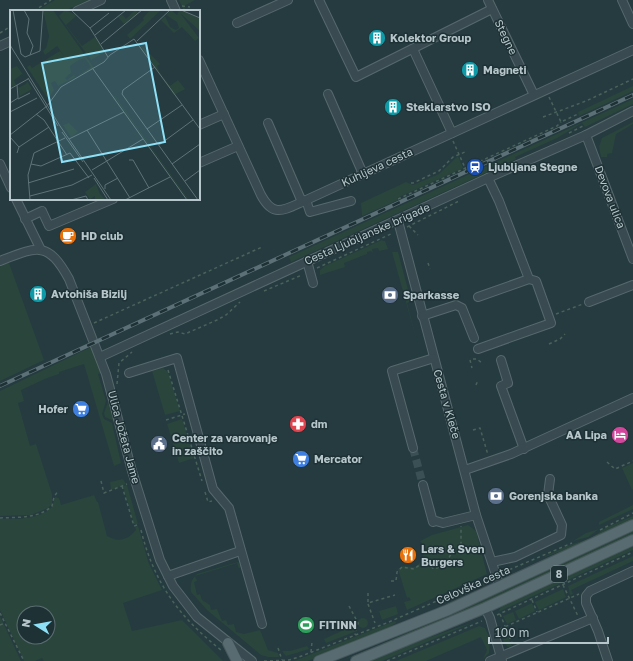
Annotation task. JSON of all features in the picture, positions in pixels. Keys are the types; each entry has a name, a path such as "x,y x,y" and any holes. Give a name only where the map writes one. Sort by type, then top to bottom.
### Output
{"main road":[{"name":"Celovška cesta","path":"319,661 408,626 500,587 633,525"},
{"name":"8","path":"356,661 485,608 633,540"},
{"path":"228,643 237,661"}],"street":[{"path":"82,10 101,0"},
{"path":"171,0 178,8"},
{"path":"236,23 288,0"},
{"path":"319,0 356,77 492,9"},
{"name":"Stegne","path":"488,0 534,95"},
{"path":"622,0 633,24"},
{"path":"0,46 10,41"},
{"path":"413,49 451,134"},
{"name":"Kuhljeva cesta","path":"200,62 266,203 271,208 284,210 633,50"},
{"path":"328,94 364,174"},
{"name":"Cesta Ljubljanske brigade","path":"100,358 307,261 586,135 633,111"},
{"path":"200,125 224,114"},
{"path":"268,123 310,212 351,201"},
{"name":"Devova ulica","path":"586,135 633,259"},
{"path":"200,163 238,146"},
{"path":"0,164 10,185"},
{"path":"488,178 499,200 529,279"},
{"path":"0,261 32,250 41,250 16,200"},
{"path":"25,219 42,211 49,226 111,200"},
{"name":"Cesta v Kleče","path":"398,221 476,515 500,587"},
{"name":"Ulica Jožeta Jame","path":"41,250 56,257 62,266 69,279 88,326 100,358 160,560 168,576 182,600 197,618 252,661"},
{"path":"307,261 312,283"},
{"path":"478,297 529,279 536,281 551,323 478,349"},
{"path":"586,303 633,285"},
{"path":"422,316 456,305 462,308 474,338"},
{"path":"129,373 177,358 213,489 229,508 262,624"},
{"path":"413,448 392,371 434,358"},
{"path":"501,360 508,383 501,386 524,449"},
{"path":"465,470 490,463 524,449 633,398"},
{"path":"492,562 515,557 561,535 562,525 548,495 550,479"},
{"path":"423,485 433,522 436,521 443,523 476,515"},
{"path":"168,576 240,551"},
{"path":"608,661 593,618 586,603 586,596 590,591 633,571"},
{"path":"485,608 490,618 501,659"},
{"path":"490,661 501,659 593,618"}],"path":[{"path":"36,10 51,0"},
{"path":"178,8 190,7"},
{"path":"0,33 10,27"},
{"path":"543,117 586,101 633,79"},
{"path":"546,90 561,122"},
{"path":"398,199 557,126 561,122 578,114"},
{"path":"569,132 582,126"},
{"path":"451,134 465,169"},
{"path":"410,183 439,171 453,157 465,152"},
{"name":"Cesta Ljubljanske brigade","path":"418,235 408,226 464,198"},
{"name":"Cesta Ljubljanske brigade","path":"317,268 388,235"},
{"path":"88,326 262,247"},
{"path":"428,263 430,269"},
{"name":"Cesta Ljubljanske brigade","path":"260,293 300,276"},
{"path":"165,337 176,332 185,334 222,318 231,312 240,302"},
{"path":"557,314 586,303"},
{"path":"220,314 222,318"},
{"path":"550,344 560,339 565,334"},
{"name":"Ulica Jožeta Jame","path":"117,384 118,370 122,360 138,349"},
{"path":"473,359 477,358 483,364"},
{"path":"470,360 472,368"},
{"path":"476,385 478,380"},
{"path":"166,420 192,412"},
{"path":"473,430 480,428 490,463"},
{"path":"607,462 615,469 633,461"},
{"path":"101,481 104,493 129,484"},
{"path":"122,486 134,526 140,524"},
{"path":"0,518 27,517 41,513 52,506 54,497 58,491"},
{"path":"606,526 633,513"},
{"path":"391,581 396,581 397,572 402,567 414,570 424,562 436,570 447,564 451,554 461,546 459,519"},
{"name":"Celovška cesta","path":"509,570 566,544"},
{"path":"496,615 532,600 633,552"},
{"name":"Celovška cesta","path":"264,661 286,661 311,652 489,578"},
{"path":"564,585 578,618"},
{"path":"498,630 569,597 590,591"},
{"path":"368,593 368,603 375,623"},
{"path":"368,603 395,595"},
{"path":"532,600 537,612"},
{"path":"349,606 358,623 355,635"},
{"path":"0,613 24,661"},
{"path":"404,614 406,619"},
{"path":"500,614 514,647"},
{"path":"0,625 5,623"},
{"path":"387,661 394,660 478,623"},
{"path":"311,652 312,642"},
{"path":"278,648 282,660"}],"green space":[{"path":"55,0 89,0 66,10 39,10"},
{"path":"179,0 195,0 184,6 186,10 184,10"},
{"path":"633,86 633,91 579,116 578,112"},
{"path":"633,99 633,104 585,127 582,123 557,138 515,157 516,159 291,262 289,257"},
{"path":"633,122 633,124 616,134 612,153 607,154 607,157 601,157 599,147 602,138"},
{"path":"458,156 463,168 397,198 398,200 362,216 361,203 406,182 413,185 439,174"},
{"path":"382,240 385,241 388,249 379,251 378,248 372,249 373,253 371,251 367,252 367,254 344,263 345,267 320,275 320,270 325,266"},
{"path":"392,252 398,252 411,301 407,303 418,345"},
{"path":"9,263 44,360 0,381 0,266"},
{"path":"91,347 101,373 98,374 106,401 102,414 104,419 112,423 121,463 114,466 84,364 59,372 59,374 21,390 24,401 18,403 30,446 36,444 52,494 52,504 48,508 31,515 0,516 0,391"},
{"path":"163,368 168,372 180,411 165,415 152,371"},
{"path":"108,402 114,421 105,417 104,413"},
{"path":"182,419 194,458 179,463 167,424"},
{"path":"633,463 633,489 632,490 622,468"},
{"path":"123,479 126,484 111,490 110,482"},
{"path":"127,485 138,524 134,524 123,486"},
{"path":"94,495 98,502 107,536 115,539 119,540 126,538 133,534 136,530 135,527 138,526 149,564 162,590 123,603 132,631 182,620 223,661 44,661 42,658 35,661 24,661 16,645 56,645 56,605 16,605 16,644 0,610 0,519 35,517 52,507 55,497 59,498 61,505"},
{"path":"633,505 633,509 599,525 599,522"},
{"path":"633,516 633,521 585,543 542,558 567,546 591,538 607,527"},
{"path":"468,525 476,531 487,574 407,610 404,602 411,600 409,597 407,598 398,569 403,566 415,567 421,562 426,549 420,541 432,535"},
{"path":"599,529 588,537 573,541 586,533"},
{"path":"633,530 633,535 469,610 378,648 341,661 377,646"},
{"path":"633,544 633,550 498,612 503,604"},
{"path":"633,556 633,561 571,590 573,594 570,595 568,586"},
{"path":"238,562 241,566 239,569 237,563 195,576 197,574"},
{"path":"195,576 197,581 194,582 197,595 200,594 202,600 210,605 211,610 217,609 222,621 226,620 228,625 234,624 236,632 244,634 260,630 268,650 278,653 279,657 268,657 261,655 207,610 191,592 191,582"},
{"path":"488,581 483,586 444,603 443,601"},
{"path":"563,589 566,597 539,610 535,602"},
{"path":"532,603 535,611 519,619 515,611"},
{"path":"396,606 398,614 382,620 379,611"},
{"path":"513,612 516,620 507,624 503,616"},
{"path":"0,616 21,661 0,661"},
{"path":"363,618 368,623 363,628 358,623"},
{"path":"395,621 396,623 380,633 308,661 294,661"},
{"path":"474,622 382,661 370,661 416,642"},
{"path":"357,624 357,631 326,643 324,639"},
{"path":"479,626 485,628 490,639 489,653 483,659 487,650 481,637 426,661 396,661"},
{"path":"504,628 512,646 508,647 504,643 500,631"},
{"path":"307,646 309,649 286,656 282,651 290,651"}],"tunnel":[{"path":"413,448 423,485"}],"railway":[{"path":"0,386 633,95"}],"place":[{"name":"Kolektor Group","path":"377,38"},
{"name":"Magneti","path":"470,70"},
{"name":"Steklarstvo ISO","path":"393,107"},
{"name":"Ljubljana Stegne","path":"475,167"},
{"name":"HD club","path":"68,236"},
{"name":"Avtohiša Bizilj","path":"38,294"},
{"name":"Sparkasse","path":"390,295"},
{"name":"Hofer","path":"81,409"},
{"name":"dm","path":"298,424"},
{"name":"AA Lipa","path":"620,435"},
{"name":"Center za varovanje in zaščito","path":"159,444"},
{"name":"Mercator","path":"301,459"},
{"name":"Gorenjska banka","path":"496,496"},
{"name":"Lars & Sven Burgers","path":"408,555"},
{"name":"FITINN","path":"306,625"}]}
